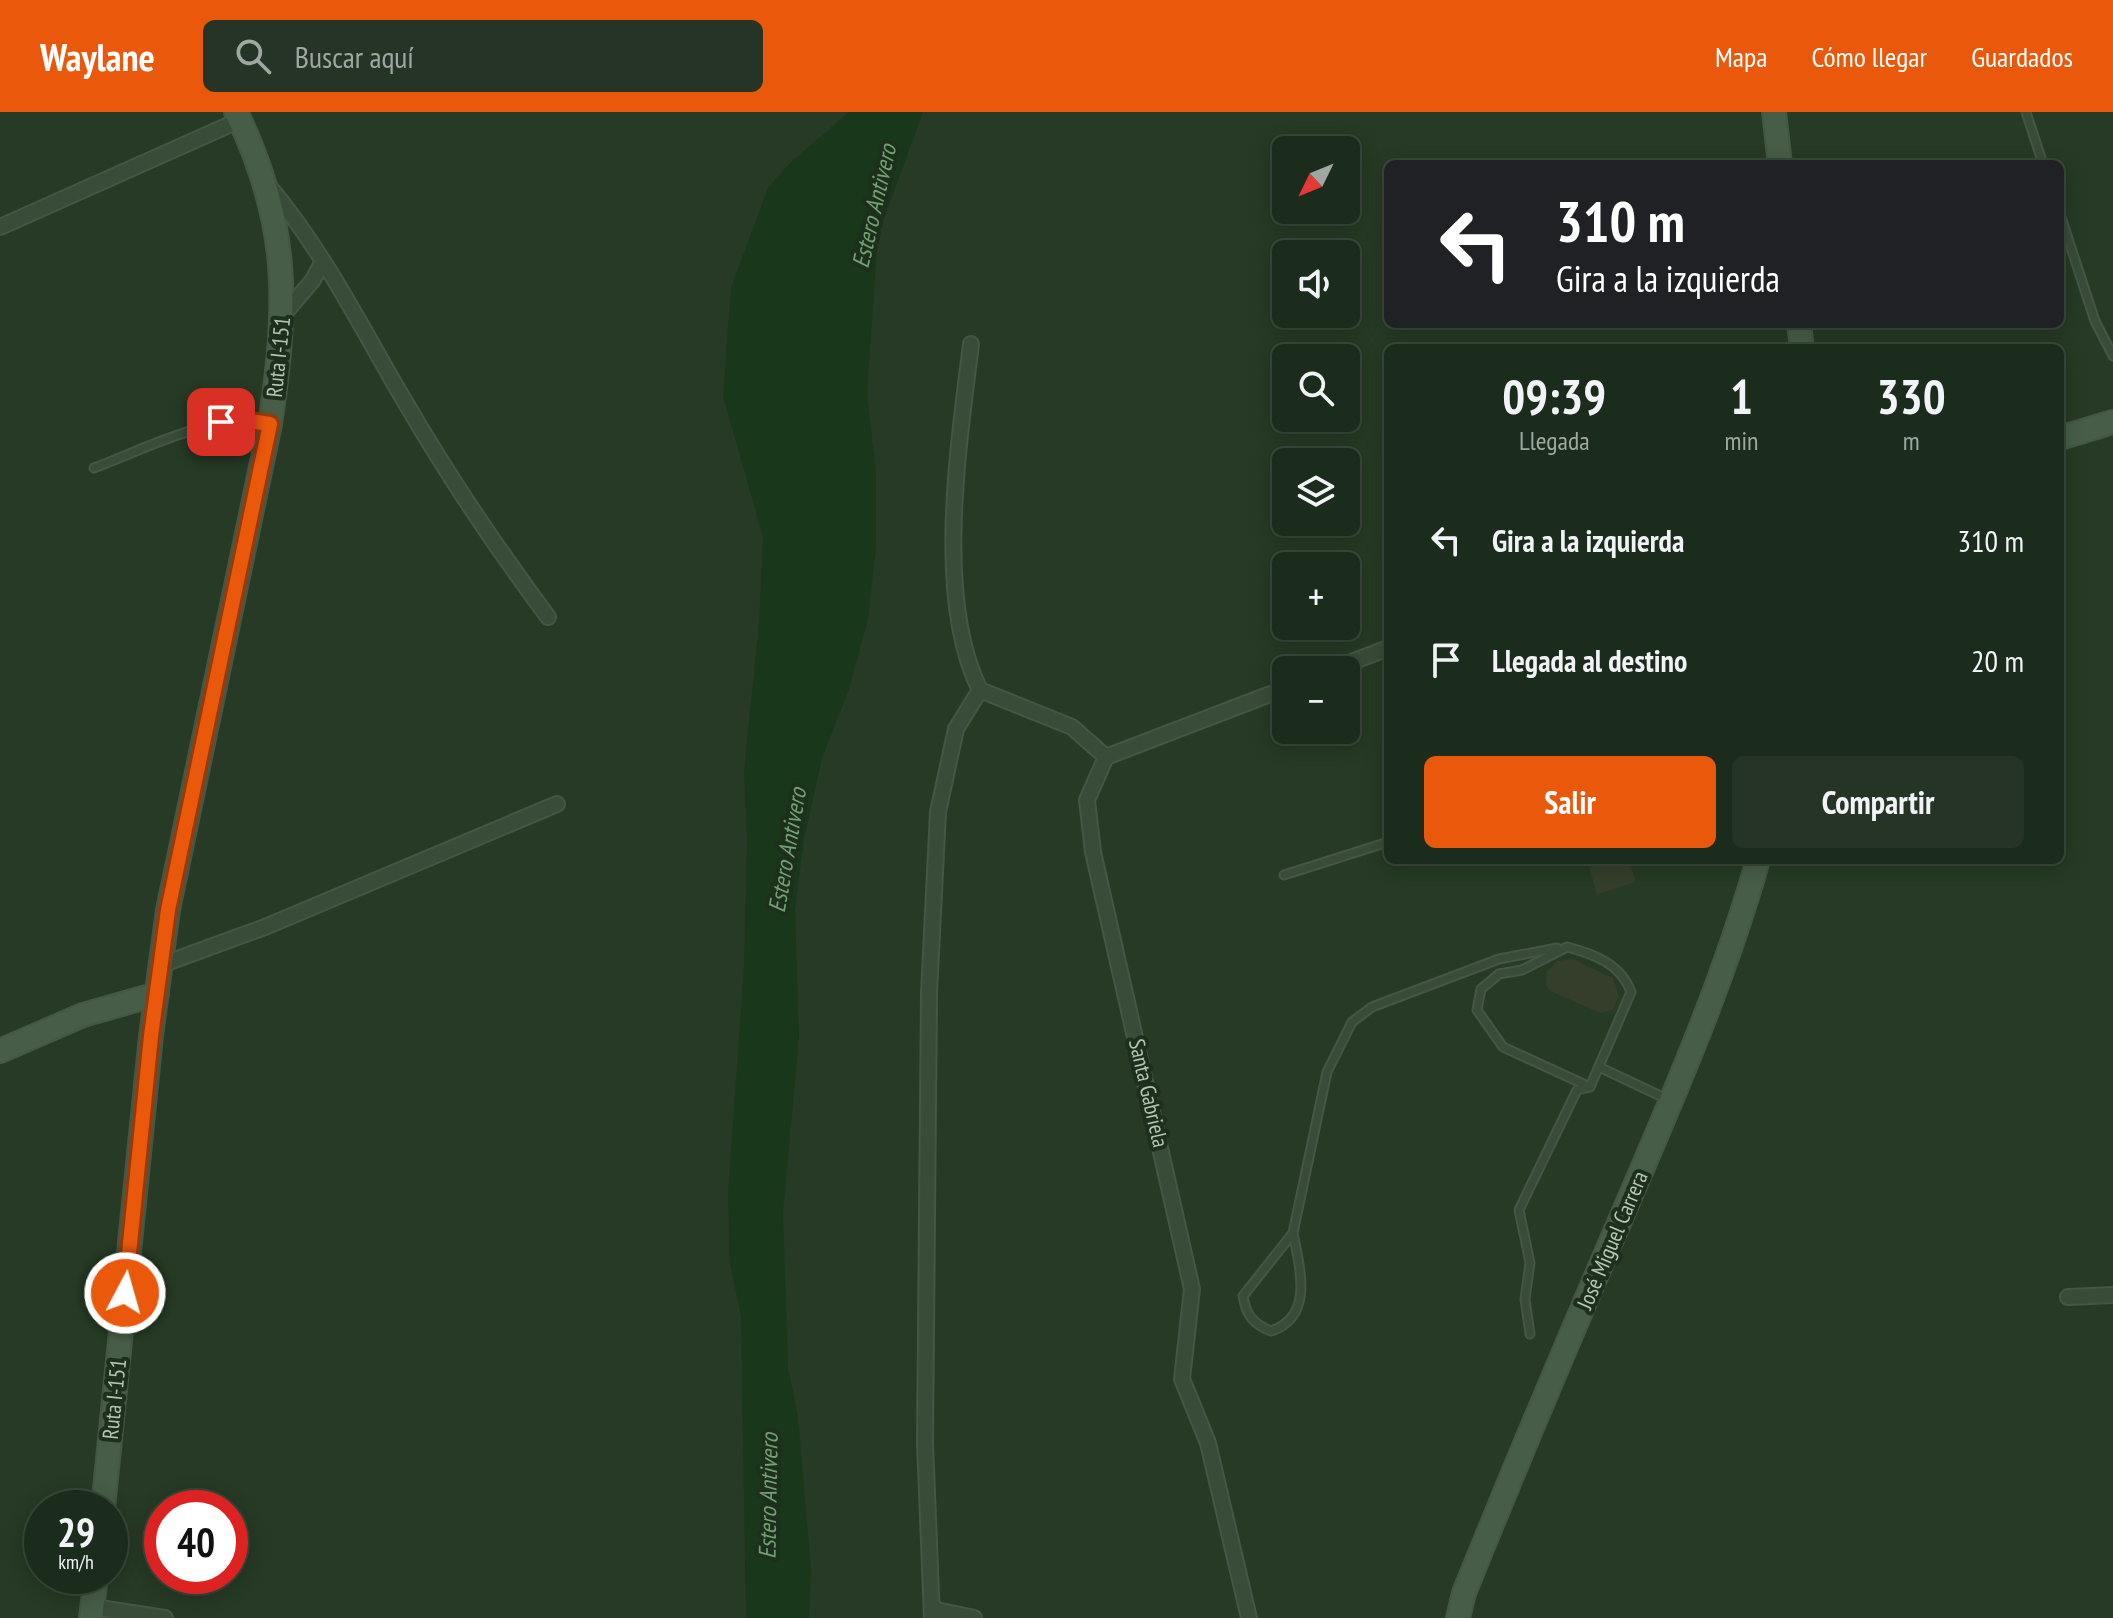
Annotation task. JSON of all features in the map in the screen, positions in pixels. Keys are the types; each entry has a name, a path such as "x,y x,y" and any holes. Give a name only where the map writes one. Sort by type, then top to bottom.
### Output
{"street":[{"path":"1774,112 1780,160"},
{"path":"0,227 238,116"},
{"name":"Ruta I-151","path":"105,1490 161,965 179,854 270,424 284,314 278,244 262,179 238,116"},
{"path":"262,179 312,240 440,462 491,541 548,617"},
{"path":"284,314 313,280 323,261"},
{"path":"971,344 961,425 952,565 968,667 980,690 1072,727 1106,757 1272,693"},
{"path":"2064,437 2113,422"},
{"path":"1360,659 1384,650"},
{"path":"974,1618 932,1614 925,1443 929,993 938,812 956,729 980,690"},
{"name":"Santa Gabriela","path":"1106,757 1087,800 1093,852 1192,1289 1182,1379 1208,1443 1249,1618"},
{"path":"161,965 265,927 557,804"},
{"name":"José Miguel Carrera","path":"1458,1618 1464,1593 1527,1437 1672,1101 1742,918 1757,864"},
{"path":"0,1051 83,1015 157,994"},
{"path":"2068,1297 2113,1295"},
{"path":"92,1613 165,1618"}],"lane":[{"path":"2026,112 2042,160"},
{"path":"2064,226 2095,321 2113,356"},
{"path":"94,468 198,428 243,420 270,424"},
{"path":"1284,875 1384,843"},
{"path":"1567,947 1522,970 1491,978 1481,989 1477,1010 1503,1047 1590,1087"},
{"path":"1293,1233 1243,1296 1246,1310 1255,1325 1271,1331 1287,1326 1300,1307 1301,1284 1293,1233 1327,1072 1352,1022 1372,1007 1499,959 1534,950 1567,947 1603,959 1619,971 1631,992 1590,1087"},
{"path":"1599,1067 1672,1101"},
{"path":"1530,1334 1525,1299 1530,1263 1519,1210 1577,1090 1590,1087"}],"shaded area":[{"path":"1588,864 1630,864 1636,882 1597,894"},
{"path":"1573,959 1613,978 1619,996 1613,1010 1600,1013 1550,991 1546,985 1547,972 1557,961"}],"water":[{"name":"Estero Antivero","path":"849,112 923,112 878,235 867,394 876,473 876,547 868,619 849,689 822,758 804,839 795,909 799,1037 783,1211 788,1368 798,1417 811,1570 809,1618 746,1618 741,1316 730,1263 728,1193 744,969 747,839 744,771 759,624 763,537 723,396 731,288 768,188 789,164"}],"route":[{"path":"125,1293 151,1036 168,910 270,424 243,420 221,422"}]}
